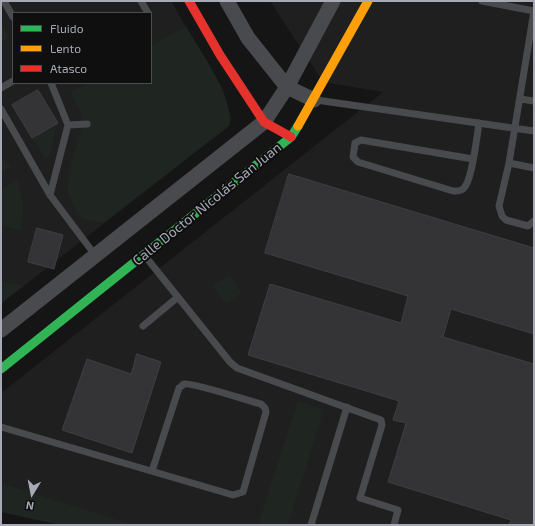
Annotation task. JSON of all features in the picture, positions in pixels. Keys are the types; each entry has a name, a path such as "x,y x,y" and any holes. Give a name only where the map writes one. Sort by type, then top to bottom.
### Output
{"street":[{"path":"189,1 220,55 264,122 291,137"},
{"path":"227,1 248,38 287,87 314,100"},
{"name":"Calle Doctor Nicolás San Juan","path":"1,330 264,122 287,87 333,1"},
{"name":"Calle Doctor Nicolás San Juan","path":"1,369 291,137 314,100 368,1"}],"lane":[{"path":"4,1 12,15"},
{"path":"141,1 147,12"},
{"path":"482,1 534,11 500,210 506,220 523,226 532,225 534,221"},
{"path":"1,88 12,82"},
{"path":"50,195 68,125 51,84"},
{"path":"520,99 534,101"},
{"path":"314,100 534,131"},
{"path":"1,109 50,195 95,255"},
{"path":"473,159 361,140 356,143 353,156 358,162 453,191 460,191 465,187 473,159 479,123"},
{"path":"68,125 87,124"},
{"path":"509,163 534,168"},
{"path":"144,255 230,362 237,368 381,420 382,425 360,498 398,510 394,525"},
{"path":"143,326 178,298"},
{"path":"1,427 233,495 239,495 243,492 266,412 265,408 261,404 190,384 184,384 179,388 152,471"},
{"path":"311,525 348,407"}],"shaded area":[{"path":"1,1 171,1 224,93 231,119 229,126 56,261 54,269 47,268 1,304"},
{"path":"270,1 534,1 534,525 60,525 1,512 1,393 383,92 323,82"},
{"path":"1,23 9,38 1,43"},
{"path":"186,26 222,89 230,115 229,126 103,223 83,219 76,211 67,189 71,165 83,122 80,109 70,93 85,84 152,84 152,45"},
{"path":"58,123 49,156 45,158 32,138"},
{"path":"1,156 11,167 1,173"},
{"path":"18,180 23,205 21,231 1,225 1,189"},
{"path":"229,275 242,292 226,304 213,286"},
{"path":"1,281 23,286 1,303"},
{"path":"298,401 324,409 288,525 258,525"},
{"path":"1,483 134,525 60,525 1,512"}],"building":[{"path":"38,90 58,123 32,138 12,105"},
{"path":"289,174 534,248 534,334 451,309 443,337 534,364 534,525 509,525 511,520 388,482 406,423 393,420 399,401 248,355 270,284 401,323 408,296 265,253"},
{"path":"37,228 63,235 54,269 28,262"},
{"path":"137,354 161,362 132,453 62,430 87,359 131,374"}],"traffic: fast":[{"path":"1,369 291,137 298,126"}],"traffic: slow":[{"path":"298,126 368,1"}],"traffic: jam":[{"path":"189,1 220,55 264,122 291,137"}]}
